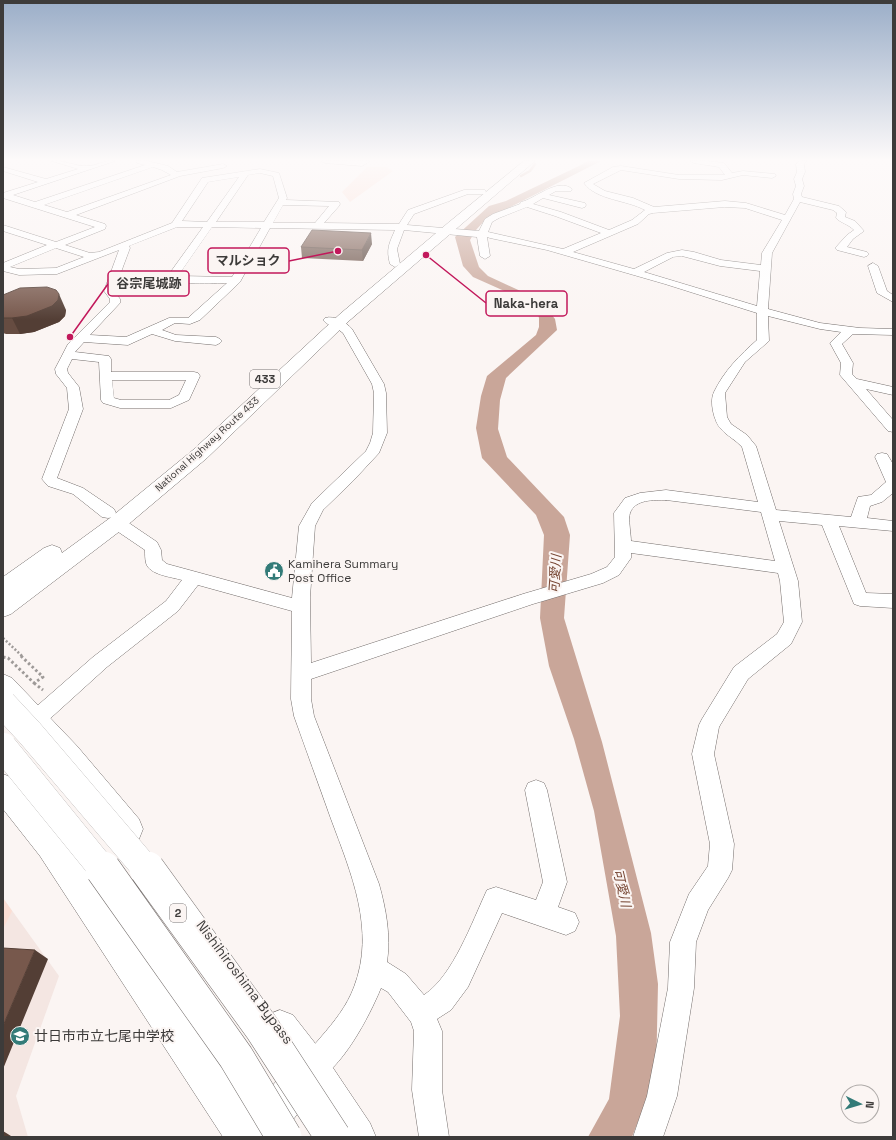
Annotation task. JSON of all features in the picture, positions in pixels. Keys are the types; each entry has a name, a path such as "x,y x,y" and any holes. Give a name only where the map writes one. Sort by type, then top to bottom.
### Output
{"main road":[{"name":"National Highway Route 433","path":"3,608 113,518 200,454 395,264 448,231 463,214"},
{"name":"National Highway Route 433","path":"334,322 468,214"},
{"name":"National Highway Route 433","path":"3,588 113,518"},
{"name":"Nishihiroshima Bypass","path":"3,685 43,706 100,792 312,1069 356,1137"},
{"name":"Nishihiroshima Bypass","path":"3,704 140,860 262,1028 333,1137"},
{"path":"3,746 113,882 236,1057 284,1137"},
{"path":"3,786 50,845 246,1137"},
{"path":"252,1137 312,1069"}],"street":[{"path":"175,225 182,214"},
{"path":"216,214 170,279 236,280"},
{"path":"81,338 124,341 175,320 190,320 196,318 236,280 273,214"},
{"path":"317,226 327,214"},
{"path":"395,264 391,252 399,231 409,214"},
{"path":"485,256 480,235 485,224 491,219 502,214"},
{"path":"559,214 609,233"},
{"path":"564,252 635,222 644,214"},
{"path":"773,214 786,218"},
{"path":"648,1137 662,1096 681,988 683,942 698,903 720,870 722,844 703,754 709,726 741,673 784,639 793,622 789,581 749,446 742,438 726,426 720,417 719,393 741,360 763,341 762,311 767,252 788,214"},
{"path":"841,214 840,218 852,223 859,231 850,237 840,248 864,254"},
{"path":"3,267 102,227 68,215"},
{"path":"3,267 19,272 57,272 175,225 209,224 317,226 399,231 448,231 504,238 564,252 636,272 762,311 820,326 850,330 893,332"},
{"path":"3,228 86,255 101,254"},
{"path":"123,245 125,248 110,290 110,293 115,299 115,303 81,338 67,355 60,371 72,387 76,409 49,479 53,483 78,491 151,546 156,566 285,603 301,606"},
{"path":"636,272 670,255 682,253 691,254 720,263 765,269"},
{"path":"873,266 882,293 893,299"},
{"path":"312,1069 345,1029 361,1004 371,981 376,957 376,934 371,896 304,716 301,699 301,606 306,526 311,516 321,503 372,453 380,433 380,393 378,384 348,331 334,322"},
{"path":"152,330 174,338 216,341"},
{"path":"850,330 836,343 847,363 846,375 893,428"},
{"path":"67,355 104,359 105,376 108,400 120,404 171,404 184,397 194,376 105,376"},
{"path":"853,382 893,392"},
{"path":"858,523 864,501 871,502 875,500 886,492 893,483 889,470 882,457"},
{"path":"301,674 529,599 597,579 613,571 623,558 622,513 630,502 645,496 666,495 768,512 828,520 893,526"},
{"path":"828,520 860,599 893,601"},
{"path":"623,546 785,568"},
{"path":"43,706 172,606 194,577"},
{"path":"421,1013 441,1000 459,978 496,899 555,918 554,882 536,790"},
{"path":"373,969 397,983 421,1013 428,1031 427,1090 434,1137"}],"path":[{"path":"3,638 43,677 34,683"},
{"path":"3,657 8,658 34,683 43,706"}],"shaded area":[{"name":"廿日市市立七尾中学校","path":"3,898 59,976 16,1096 28,1137 3,1137"},
{"path":"3,898 12,911 3,929"}],"water":[{"name":"可愛川","path":"480,214 496,214 485,220 470,240 479,267 488,276 527,294 544,305 555,319 557,330 506,378 500,400 498,429 507,457 564,517 570,535 564,618 602,742 651,933 658,984 656,1076 632,1137 588,1137 609,1099 620,1016 616,936 594,811 574,739 549,666 540,618 544,535 536,515 482,458 476,428 481,396 487,376 536,335 539,327 539,318 536,308 520,298 473,277 463,266 455,237"}],"building":[{"path":"312,230 371,233 362,250 301,247"},
{"path":"47,287 56,290 59,294 58,300 52,306 27,316 3,318 3,295 20,288"},
{"path":"3,948 35,950 3,1026"}],"place":[{"name":"マルショク","path":"338,251"},
{"name":"Naka-hera","path":"426,255"},
{"name":"谷宗尾城跡","path":"70,337"},
{"name":"Kamihera Summary Post Office","path":"274,571"},
{"name":"廿日市市立七尾中学校","path":"20,1036"}]}
